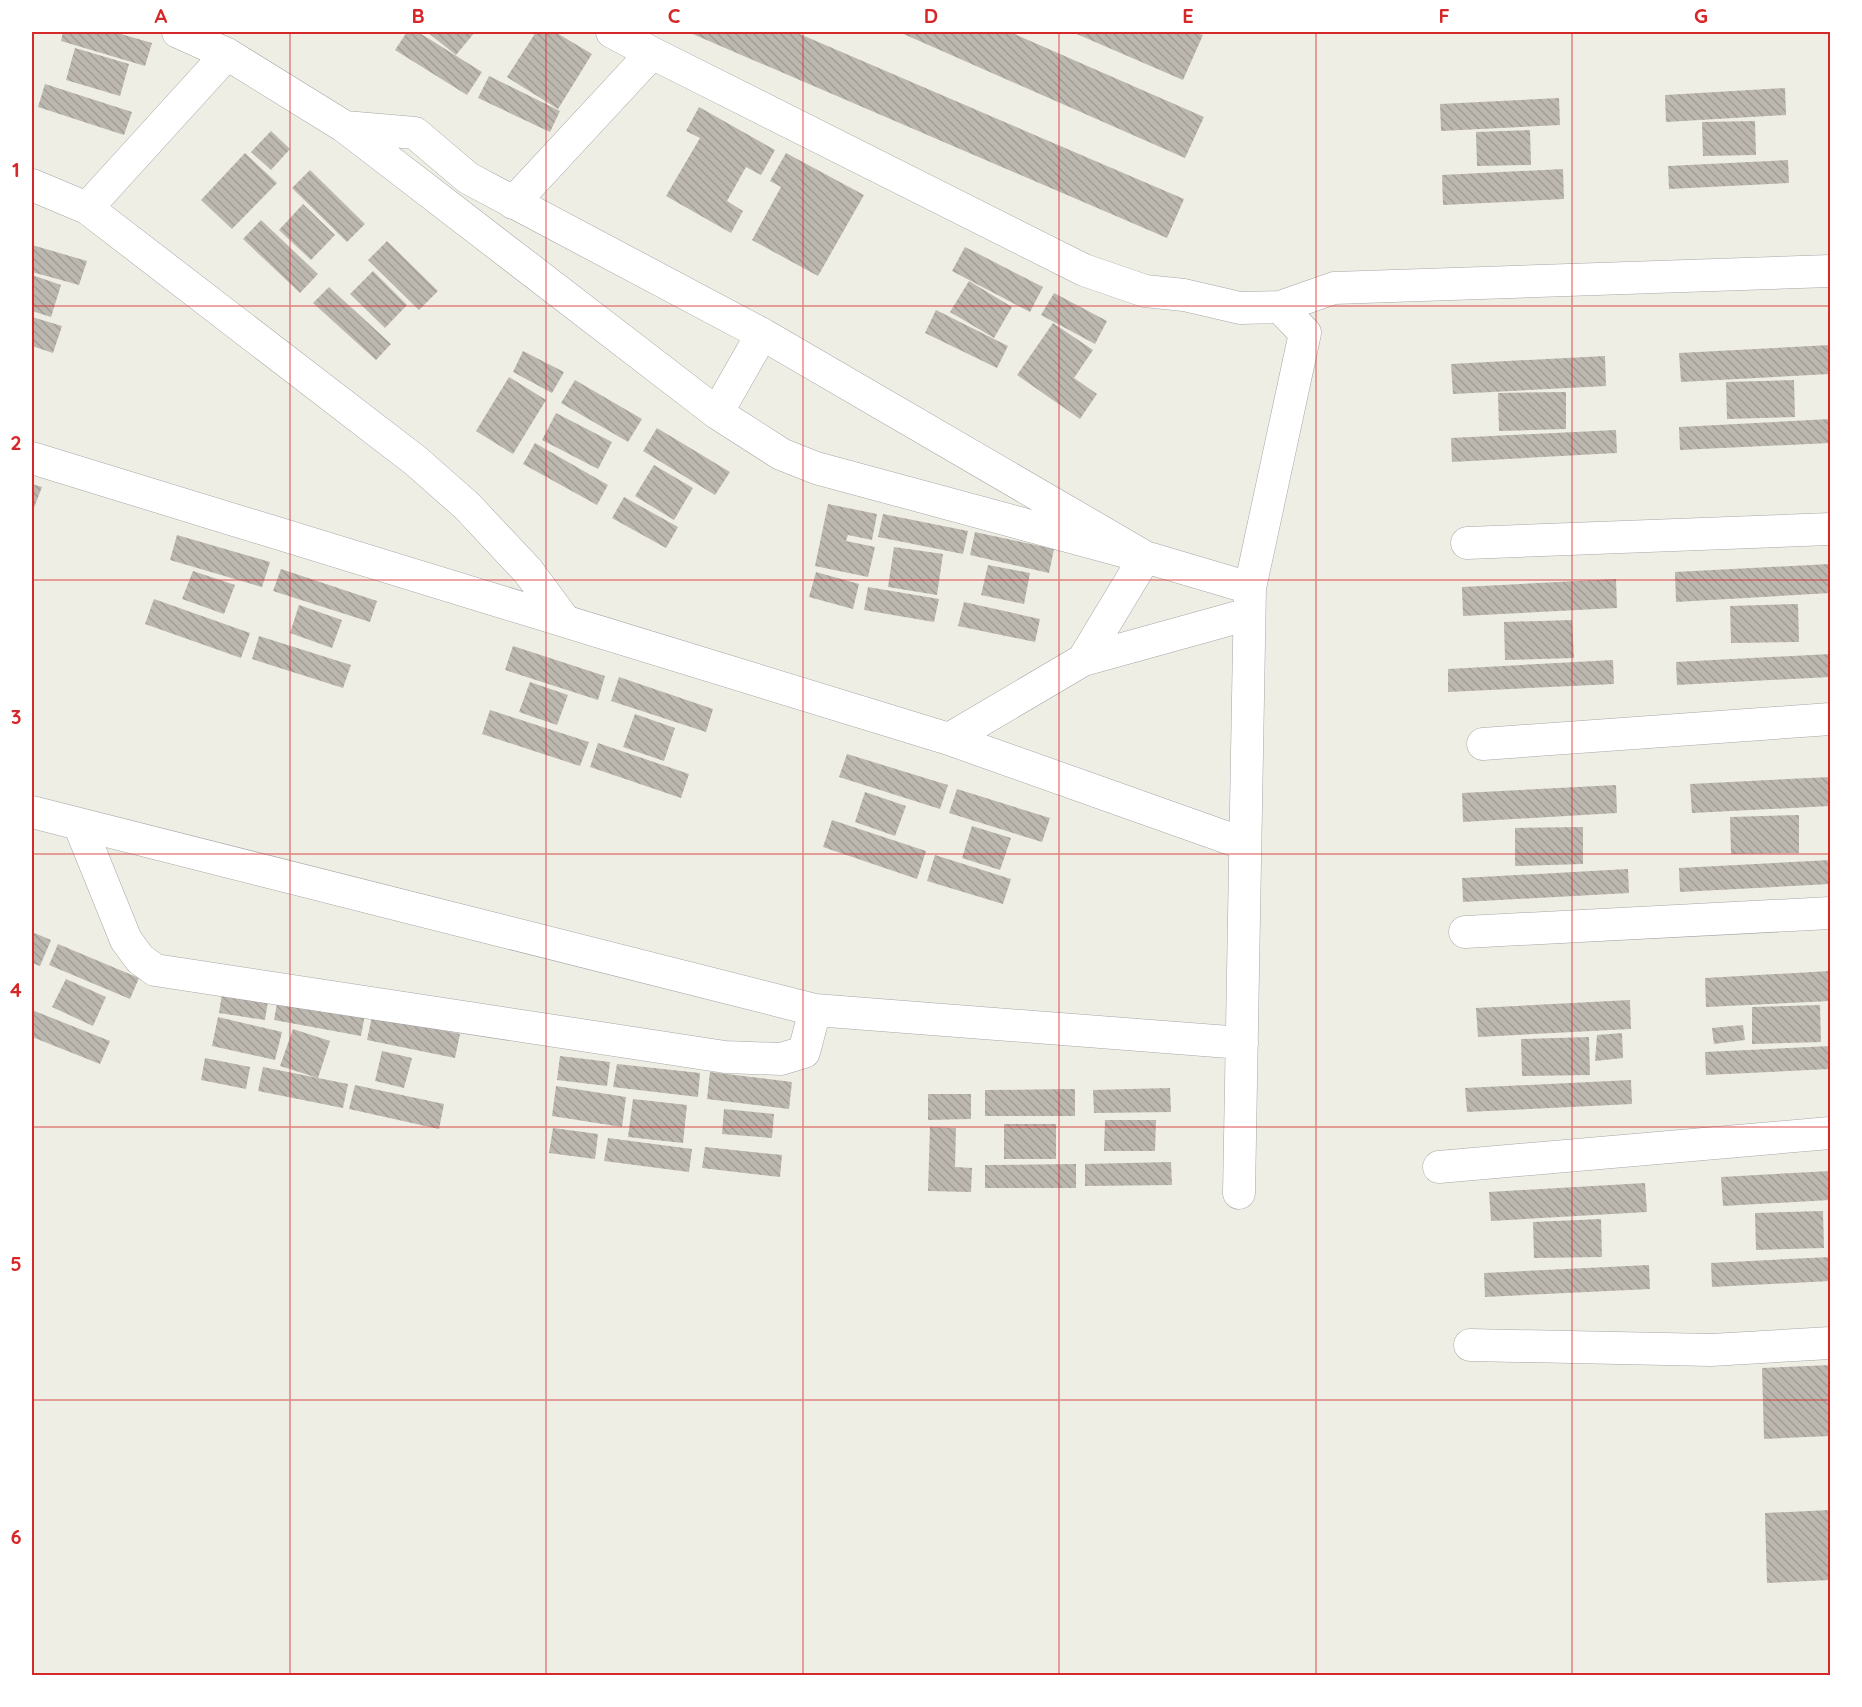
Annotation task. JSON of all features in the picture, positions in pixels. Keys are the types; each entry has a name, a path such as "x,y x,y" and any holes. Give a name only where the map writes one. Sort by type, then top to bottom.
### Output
{"street":[{"path":"178,32 226,54 345,127 717,413 781,454 816,468 1145,557"},
{"path":"612,32 1084,270 1145,291 1184,295 1240,308 1280,307 1334,288 1830,271"},
{"path":"513,203 652,53"},
{"path":"87,208 226,54"},
{"path":"345,127 415,133 468,178 762,334 1145,557 1250,601"},
{"path":"32,185 87,208 424,468 467,506 528,571 565,621"},
{"path":"1239,1193 1250,601 1305,333 1334,288"},
{"path":"1280,307 1305,333"},
{"path":"717,413 762,334"},
{"path":"32,458 949,739 1245,844"},
{"path":"1467,543 1830,529"},
{"path":"1083,660 1145,557"},
{"path":"949,739 1083,660 1250,601"},
{"path":"1484,744 1830,718"},
{"path":"32,812 815,1010 1242,1043"},
{"path":"79,824 126,940 140,959 155,970 714,1055 765,1059 781,1059 804,1052 815,1010"},
{"path":"1465,932 1830,913"},
{"path":"1439,1167 1830,1133"},
{"path":"1470,1345 1711,1350 1830,1343"}],"building":[{"path":"63,32 114,32 152,43 145,66 61,41"},
{"path":"407,32 418,32 482,72 467,95 395,50"},
{"path":"427,32 475,32 456,55"},
{"path":"536,32 555,32 592,54 558,109 507,77"},
{"path":"688,32 795,32 1184,199 1167,238"},
{"path":"899,32 1010,32 1204,117 1185,158"},
{"path":"1072,32 1194,32 1203,35 1183,80"},
{"path":"75,48 129,64 120,96 66,80"},
{"path":"489,76 560,111 550,132 478,98"},
{"path":"45,84 132,112 124,135 38,107"},
{"path":"1785,88 1786,115 1666,122 1665,95"},
{"path":"1559,98 1560,125 1441,131 1440,104"},
{"path":"699,107 775,150 761,175 746,167 727,201 743,211 731,233 666,196 700,138 686,131"},
{"path":"1755,121 1756,155 1703,156 1702,122"},
{"path":"1530,130 1531,165 1477,166 1476,132"},
{"path":"271,131 290,149 271,170 251,152"},
{"path":"245,153 277,183 232,229 201,200"},
{"path":"786,153 864,195 818,276 752,240 781,187 770,181"},
{"path":"1788,160 1789,183 1669,189 1668,166"},
{"path":"1563,169 1564,199 1443,205 1442,175"},
{"path":"310,170 365,224 347,242 292,188"},
{"path":"303,204 335,235 311,260 279,230"},
{"path":"261,220 318,274 300,293 243,239"},
{"path":"387,241 438,291 419,310 368,260"},
{"path":"32,245 87,261 79,285 32,272"},
{"path":"965,247 1043,287 1030,312 952,271"},
{"path":"373,271 407,305 385,328 350,294"},
{"path":"32,275 61,285 51,317 32,311"},
{"path":"969,281 1012,307 994,338 950,312"},
{"path":"329,287 391,344 376,360 313,303"},
{"path":"1054,293 1107,321 1095,344 1041,315"},
{"path":"936,310 1008,346 997,368 925,333"},
{"path":"32,317 62,326 53,353 32,346"},
{"path":"1053,323 1093,350 1074,378 1097,394 1080,419 1017,375"},
{"path":"1830,345 1830,374 1681,382 1679,353"},
{"path":"523,351 564,372 552,393 513,372"},
{"path":"1605,356 1606,386 1453,394 1451,364"},
{"path":"509,377 546,400 513,454 476,431"},
{"path":"575,380 642,419 628,442 561,403"},
{"path":"1794,380 1795,417 1727,419 1726,382"},
{"path":"1566,392 1566,429 1499,431 1498,393"},
{"path":"556,413 612,442 598,469 542,440"},
{"path":"1830,419 1830,443 1680,450 1679,427"},
{"path":"657,428 730,472 715,495 643,451"},
{"path":"1616,430 1617,453 1452,462 1451,438"},
{"path":"535,443 608,485 597,505 523,464"},
{"path":"654,465 693,488 674,520 635,496"},
{"path":"32,484 42,487 32,513"},
{"path":"624,497 678,527 666,548 612,518"},
{"path":"828,504 877,514 872,540 848,535 846,541 875,547 868,577 815,566"},
{"path":"883,514 968,531 963,554 878,537"},
{"path":"975,532 1054,549 1049,573 970,555"},
{"path":"177,535 270,562 262,587 170,560"},
{"path":"894,547 943,554 937,595 888,587"},
{"path":"1829,564 1830,593 1676,602 1675,572"},
{"path":"988,565 1030,573 1024,604 981,595"},
{"path":"281,569 377,601 370,622 273,591"},
{"path":"193,571 235,585 224,614 182,599"},
{"path":"816,572 859,584 853,609 809,597"},
{"path":"1616,579 1617,608 1463,616 1462,587"},
{"path":"868,587 939,599 934,622 864,610"},
{"path":"154,599 250,633 241,658 145,624"},
{"path":"964,602 1040,619 1035,642 958,626"},
{"path":"1798,604 1799,642 1731,643 1730,606"},
{"path":"299,605 342,620 332,648 290,633"},
{"path":"1572,620 1574,658 1505,660 1504,622"},
{"path":"259,636 351,665 343,688 252,659"},
{"path":"513,646 605,676 598,700 505,670"},
{"path":"1830,654 1830,677 1677,685 1676,662"},
{"path":"1613,660 1614,684 1448,692 1448,669"},
{"path":"619,677 713,709 706,732 611,701"},
{"path":"530,682 568,695 557,725 519,712"},
{"path":"490,710 589,742 580,766 482,734"},
{"path":"635,714 675,728 664,761 623,747"},
{"path":"598,743 689,774 681,798 590,767"},
{"path":"847,754 948,785 940,809 839,777"},
{"path":"1830,777 1830,806 1692,813 1690,784"},
{"path":"1616,785 1617,813 1463,822 1462,793"},
{"path":"957,789 1050,818 1042,842 949,813"},
{"path":"865,792 906,806 895,836 855,822"},
{"path":"1799,815 1799,853 1731,854 1730,817"},
{"path":"832,820 926,851 917,879 823,847"},
{"path":"972,826 1011,838 1000,870 962,858"},
{"path":"1583,827 1583,864 1515,866 1515,828"},
{"path":"935,855 1011,879 1003,904 927,881"},
{"path":"1830,860 1830,884 1680,892 1679,868"},
{"path":"1628,869 1629,893 1463,902 1462,878"},
{"path":"32,932 51,940 40,966 32,963"},
{"path":"58,944 139,978 130,999 49,965"},
{"path":"1830,971 1830,1001 1706,1007 1705,978"},
{"path":"66,979 106,997 93,1026 52,1007"},
{"path":"223,987 269,995 265,1020 219,1013"},
{"path":"278,998 365,1014 361,1036 274,1020"},
{"path":"1630,1000 1631,1029 1478,1037 1476,1008"},
{"path":"1820,1005 1821,1042 1752,1044 1752,1007"},
{"path":"32,1010 110,1041 100,1064 32,1037"},
{"path":"372,1016 460,1034 455,1058 367,1040"},
{"path":"218,1017 282,1032 275,1060 212,1046"},
{"path":"1743,1025 1745,1040 1714,1044 1712,1028"},
{"path":"293,1029 330,1041 318,1078 280,1066"},
{"path":"1622,1033 1623,1058 1595,1061 1597,1035"},
{"path":"1589,1037 1590,1075 1522,1076 1521,1039"},
{"path":"1830,1046 1830,1069 1706,1075 1705,1052"},
{"path":"382,1051 412,1058 404,1088 375,1081"},
{"path":"560,1056 610,1062 607,1086 557,1080"},
{"path":"205,1058 250,1067 246,1089 201,1080"},
{"path":"617,1064 700,1073 698,1097 613,1087"},
{"path":"263,1067 348,1084 343,1108 258,1091"},
{"path":"710,1072 792,1082 789,1109 707,1099"},
{"path":"1631,1080 1632,1104 1467,1112 1465,1088"},
{"path":"355,1085 444,1104 439,1129 349,1109"},
{"path":"556,1086 626,1097 622,1127 552,1116"},
{"path":"1170,1088 1171,1112 1094,1113 1093,1090"},
{"path":"1075,1089 1075,1116 985,1116 985,1090"},
{"path":"928,1094 971,1094 971,1119 928,1120"},
{"path":"633,1099 687,1105 683,1143 628,1137"},
{"path":"724,1109 774,1114 772,1138 722,1134"},
{"path":"1105,1120 1156,1120 1155,1151 1104,1151"},
{"path":"1004,1124 1056,1124 1056,1159 1004,1159"},
{"path":"930,1127 956,1128 955,1167 972,1168 971,1192 928,1191"},
{"path":"553,1128 598,1134 595,1159 549,1153"},
{"path":"608,1138 692,1149 689,1172 604,1161"},
{"path":"705,1147 782,1155 780,1177 702,1168"},
{"path":"1171,1162 1172,1185 1085,1186 1085,1164"},
{"path":"1076,1164 1076,1188 985,1188 985,1165"},
{"path":"1830,1171 1830,1200 1723,1206 1721,1177"},
{"path":"1645,1183 1647,1212 1491,1221 1489,1192"},
{"path":"1823,1211 1824,1248 1756,1250 1755,1213"},
{"path":"1601,1219 1602,1257 1534,1258 1533,1222"},
{"path":"1830,1257 1830,1281 1712,1287 1711,1263"},
{"path":"1649,1265 1650,1289 1485,1297 1484,1273"},
{"path":"1830,1365 1830,1436 1764,1439 1762,1368"},
{"path":"1830,1510 1830,1580 1767,1583 1765,1513"}]}
